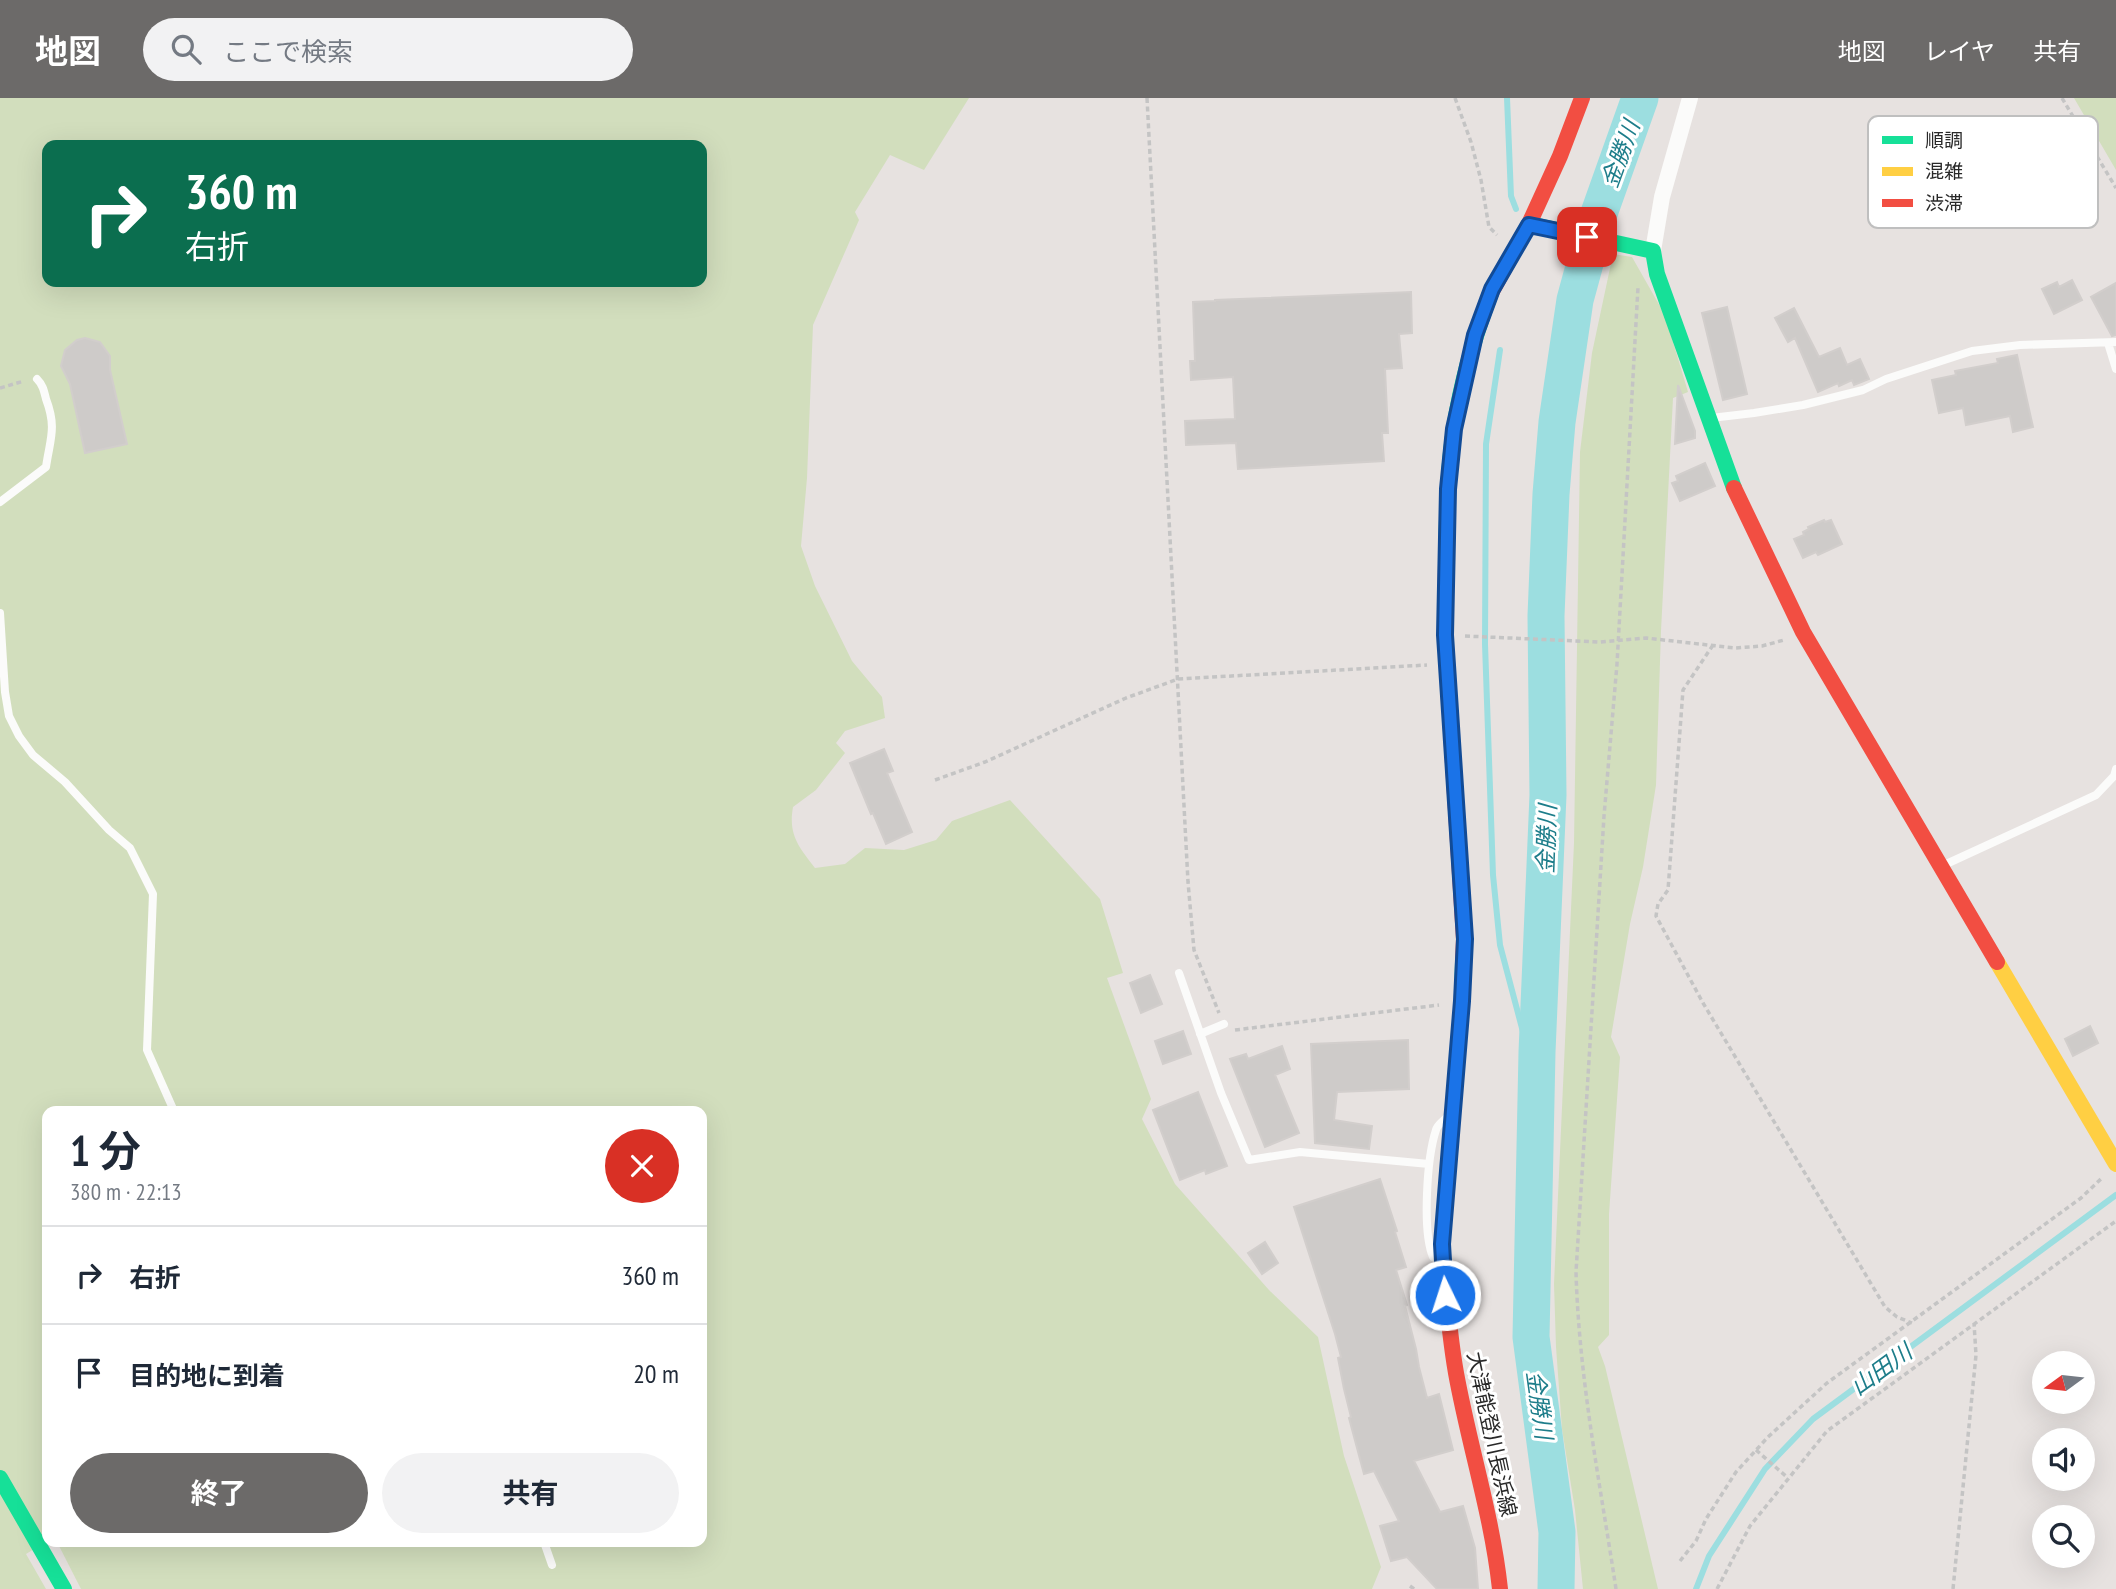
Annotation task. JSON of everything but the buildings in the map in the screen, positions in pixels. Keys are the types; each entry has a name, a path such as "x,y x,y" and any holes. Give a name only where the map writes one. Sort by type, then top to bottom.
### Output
{"main road":[{"name":"大津能登川長浜線","path":"1500,1589 1495,1545 1456,1373 1442,1244 1465,939 1446,664 1448,489 1454,429 1475,335 1492,289 1513,251 1536,226 1581,98"},
{"path":"1536,226 1653,251 1657,275 1734,488 1805,635 1942,866 2110,1170"},
{"path":"0,1478 64,1589"}],"street":[{"path":"1653,251 1662,197 1689,98"}],"lane":[{"path":"1708,418 1803,405 1863,390 1886,379 1972,351 2020,345 2112,342 2116,369"},
{"path":"0,502 46,467 53,435 52,415 43,386 37,379"},
{"path":"0,613 5,692 9,716 19,736 33,755 65,782 109,830 130,848 153,894 147,1050 172,1106"},
{"path":"1942,866 2096,795 2114,776 2116,769"},
{"path":"1179,974 1220,1093 1249,1160 1300,1152 1429,1164"},
{"path":"1200,1034 1223,1024"},
{"path":"1444,1280 1430,1249 1427,1216 1429,1164 1436,1128 1453,1111"},
{"path":"546,1547 552,1565"}],"path":[{"path":"1147,98 1188,882 1194,950 1226,1031 1462,1001"},
{"path":"1455,98 1471,142 1489,227 1513,251"},
{"path":"2062,98 2073,116"},
{"path":"2098,158 2116,188"},
{"path":"1616,1589 1585,1397 1577,1322 1576,1272 1604,816 1618,641 1638,283"},
{"path":"0,388 37,379"},
{"path":"1462,636 1600,642 1646,638 1735,648 1762,646 1805,635"},
{"path":"1713,645 1683,691 1668,890 1658,904 1656,916 1703,1003 1885,1307 1897,1317 1912,1323"},
{"path":"935,780 985,762 1126,698 1178,679 1446,664"},
{"path":"1680,1561 1696,1541 1706,1519 1736,1472 1827,1383 2081,1198 2110,1170"},
{"path":"1717,1589 1750,1526 1828,1431 2116,1222"},
{"path":"1953,1589 1976,1355 1974,1323"},
{"path":"1758,1452 1788,1478"}],"green space":[{"path":"0,98 969,98 924,170 890,155 855,212 859,220 813,325 807,478 801,546 815,586 852,661 882,697 885,718 845,731 836,743 845,753 816,790 793,807 794,833 815,868 845,864 865,848 904,850 936,840 952,821 1010,800 1100,899 1123,973 1107,978 1151,1099 1142,1119 1175,1184 1269,1290 1318,1337 1344,1456 1381,1567 1372,1589 81,1589 60,1547 707,1547 707,1106 42,1106 42,1544 26,1554 46,1589 0,1589"},
{"path":"2074,98 2116,98 2116,170 2098,139 2098,116 2084,116"},
{"path":"1613,254 1632,257 1665,315 1688,392 1673,398 1656,785 1611,1037 1620,1057 1609,1214 1609,1335 1598,1347 1605,1366 1658,1589 1583,1589 1575,1510 1562,1429 1556,1347 1554,1284 1574,843 1580,452 1592,353"}],"waterway":[{"path":"1507,98 1511,196 1516,209"},
{"name":"金勝川","path":"1556,1589 1557,1532 1531,1337 1537,1052 1548,795 1546,616 1551,494 1557,422 1575,300 1597,219 1640,98"},
{"path":"1500,350 1486,444 1485,644 1493,875 1500,945 1536,1081"},
{"name":"山田川","path":"1696,1589 1709,1556 1765,1469 1813,1419 2116,1195"}],"traffic: fast":[{"path":"1529,224 1653,251 1657,274 1734,488"},
{"path":"1446,565 1454,429 1469,360 1491,293"},
{"path":"1444,1271 1442,1244 1463,962"},
{"path":"0,1478 64,1589"}],"traffic: slow":[{"path":"1997,962 2116,1164"}],"traffic: jam":[{"path":"1491,293 1529,224 1560,156 1582,98"},
{"path":"1734,488 1803,632 1997,962"},
{"path":"1446,565 1445,635 1464,939 1463,962"},
{"path":"1444,1271 1456,1373 1492,1534 1500,1589"}],"route":[{"path":"1445,1295 1442,1244 1465,939 1445,635 1448,489 1454,429 1475,335 1492,289 1529,225 1587,237"}]}
